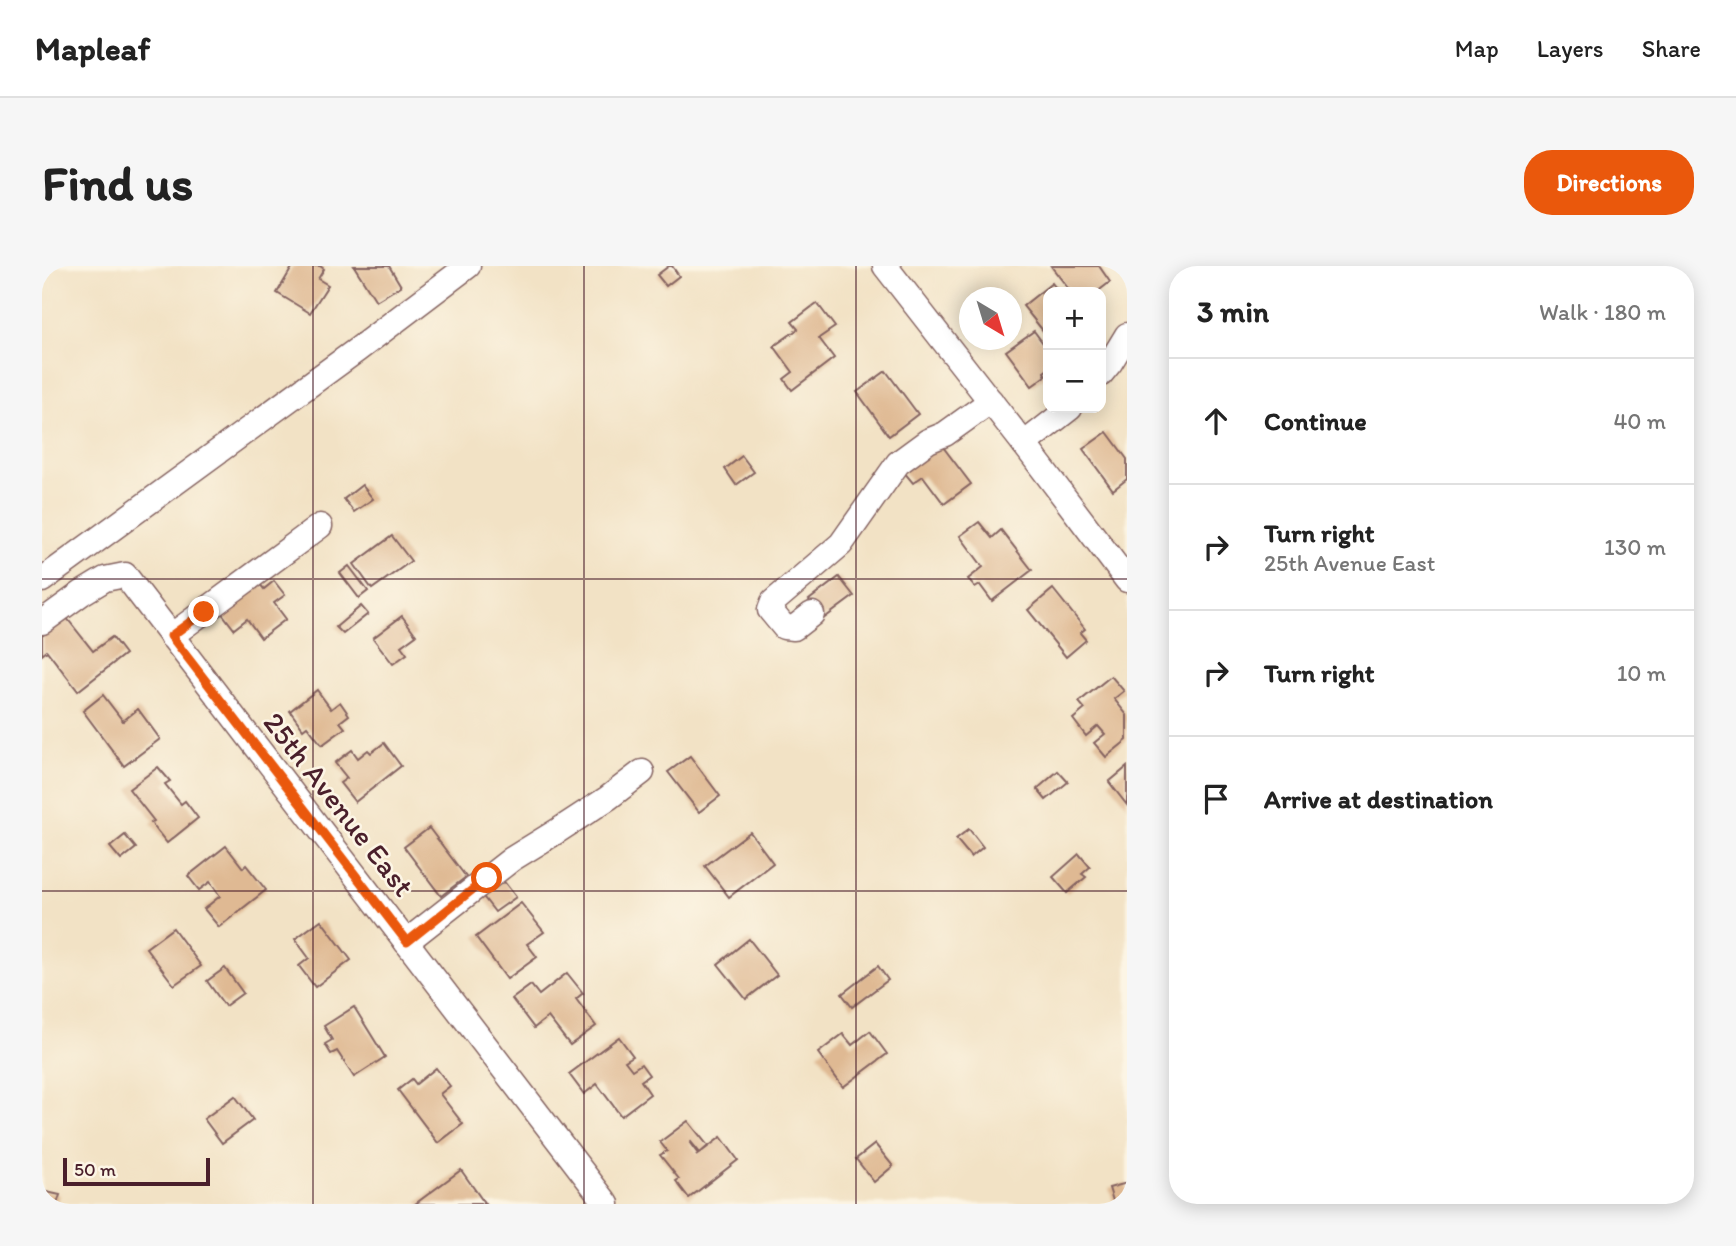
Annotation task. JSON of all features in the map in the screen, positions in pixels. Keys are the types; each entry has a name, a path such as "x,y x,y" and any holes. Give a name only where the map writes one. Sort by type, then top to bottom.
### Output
{"street":[{"path":"42,580 468,266"},
{"path":"885,266 1127,580"},
{"path":"1106,368 1127,335"},
{"path":"813,614 794,628 784,627 771,610 773,602 841,544 898,463 991,401"},
{"path":"1024,444 1064,413"},
{"path":"171,636 320,526"},
{"name":"25th Avenue East","path":"42,622 105,579 125,575 607,1204"},
{"path":"407,942 512,859 608,798 642,772"}],"building":[{"path":"293,266 320,266 324,269 318,279 328,285 310,313 277,293"},
{"path":"354,266 389,266 401,286 376,301"},
{"path":"672,266 679,276 666,286 657,275"},
{"path":"1051,266 1099,266 1110,282 1104,287 1067,287"},
{"path":"1043,290 1043,331 1023,306"},
{"path":"817,303 835,327 819,338 834,358 792,390 784,379 793,372 774,346 798,329 792,322"},
{"path":"1034,331 1043,343 1043,378 1032,386 1006,351 1022,350 1022,340"},
{"path":"886,371 918,414 889,436 857,392"},
{"path":"1107,432 1127,459 1127,479 1113,490 1083,449"},
{"path":"940,443 971,484 944,504 923,476 913,483 903,471"},
{"path":"742,456 754,472 736,485 725,469"},
{"path":"362,485 373,499 354,512 344,499"},
{"path":"979,522 992,538 1001,530 1032,570 992,601 980,585 975,588 968,579 983,567 960,536"},
{"path":"392,536 411,561 372,589 354,564"},
{"path":"349,566 368,591 359,598 340,573"},
{"path":"839,577 854,596 823,619 809,600"},
{"path":"274,581 285,595 274,603 286,619 261,638 247,619 234,629 221,612 259,583 264,589"},
{"path":"1053,589 1085,629 1080,633 1086,640 1066,657 1028,610"},
{"path":"361,606 368,614 343,634 336,627"},
{"path":"402,616 416,635 401,646 407,654 393,664 373,638"},
{"path":"66,617 93,651 112,637 125,654 78,691 47,651 42,655 42,636"},
{"path":"1111,676 1124,691 1114,699 1127,715 1127,740 1106,757 1094,743 1105,734 1098,726 1086,736 1073,719 1085,709 1079,702"},
{"path":"317,690 331,709 340,702 349,715 340,722 345,728 322,745 307,726 303,729 290,711"},
{"path":"103,695 123,721 138,709 160,739 124,766 83,711"},
{"path":"384,743 401,766 355,802 340,783 347,778 335,763 352,750 358,758 368,750 371,753"},
{"path":"690,756 720,796 699,812 668,772"},
{"path":"158,767 170,781 165,784 181,804 185,801 198,818 167,843 129,789"},
{"path":"1127,767 1127,805 1109,782"},
{"path":"1058,771 1068,782 1046,800 1037,789"},
{"path":"429,828 466,877 441,896 404,847"},
{"path":"969,829 983,847 971,857 956,839"},
{"path":"750,832 773,863 729,897 705,866"},
{"path":"125,835 136,848 121,860 110,847"},
{"path":"226,846 243,868 246,865 266,890 219,927 204,909 220,896 210,882 199,890 188,876"},
{"path":"1079,854 1090,867 1082,874 1086,877 1067,893 1053,877"},
{"path":"502,879 516,897 495,912 481,894"},
{"path":"521,903 544,932 527,944 537,957 507,979 476,937"},
{"path":"321,920 351,960 315,987 299,966 309,958 295,939"},
{"path":"173,928 201,966 174,985 146,948"},
{"path":"749,939 777,975 746,999 718,964"},
{"path":"878,966 888,980 852,1007 842,994"},
{"path":"225,968 243,993 225,1006 207,981"},
{"path":"567,973 583,993 576,999 596,1026 570,1045 548,1017 534,1028 512,999 531,985 539,995"},
{"path":"354,1007 385,1057 354,1077 337,1051 331,1054 325,1044 332,1040 324,1026"},
{"path":"870,1031 887,1054 843,1087 818,1053 843,1034 852,1045"},
{"path":"619,1037 633,1056 625,1061 632,1070 641,1064 649,1075 641,1081 650,1094 621,1116 597,1084 584,1094 569,1074"},
{"path":"436,1068 450,1086 440,1094 463,1124 438,1143 398,1090 412,1079 416,1084"},
{"path":"235,1096 253,1120 222,1143 204,1119"},
{"path":"688,1121 708,1146 700,1153 721,1137 738,1160 689,1198 676,1181 679,1179 660,1155 667,1151 660,1142"},
{"path":"875,1144 893,1166 874,1182 856,1159"},
{"path":"461,1170 485,1204 415,1204"},
{"path":"1127,1183 1127,1204 1114,1204 1109,1188"},
{"path":"42,1191 60,1195 57,1204 42,1204"}],"route":[{"path":"204,612 171,636 407,942 487,878"}]}
